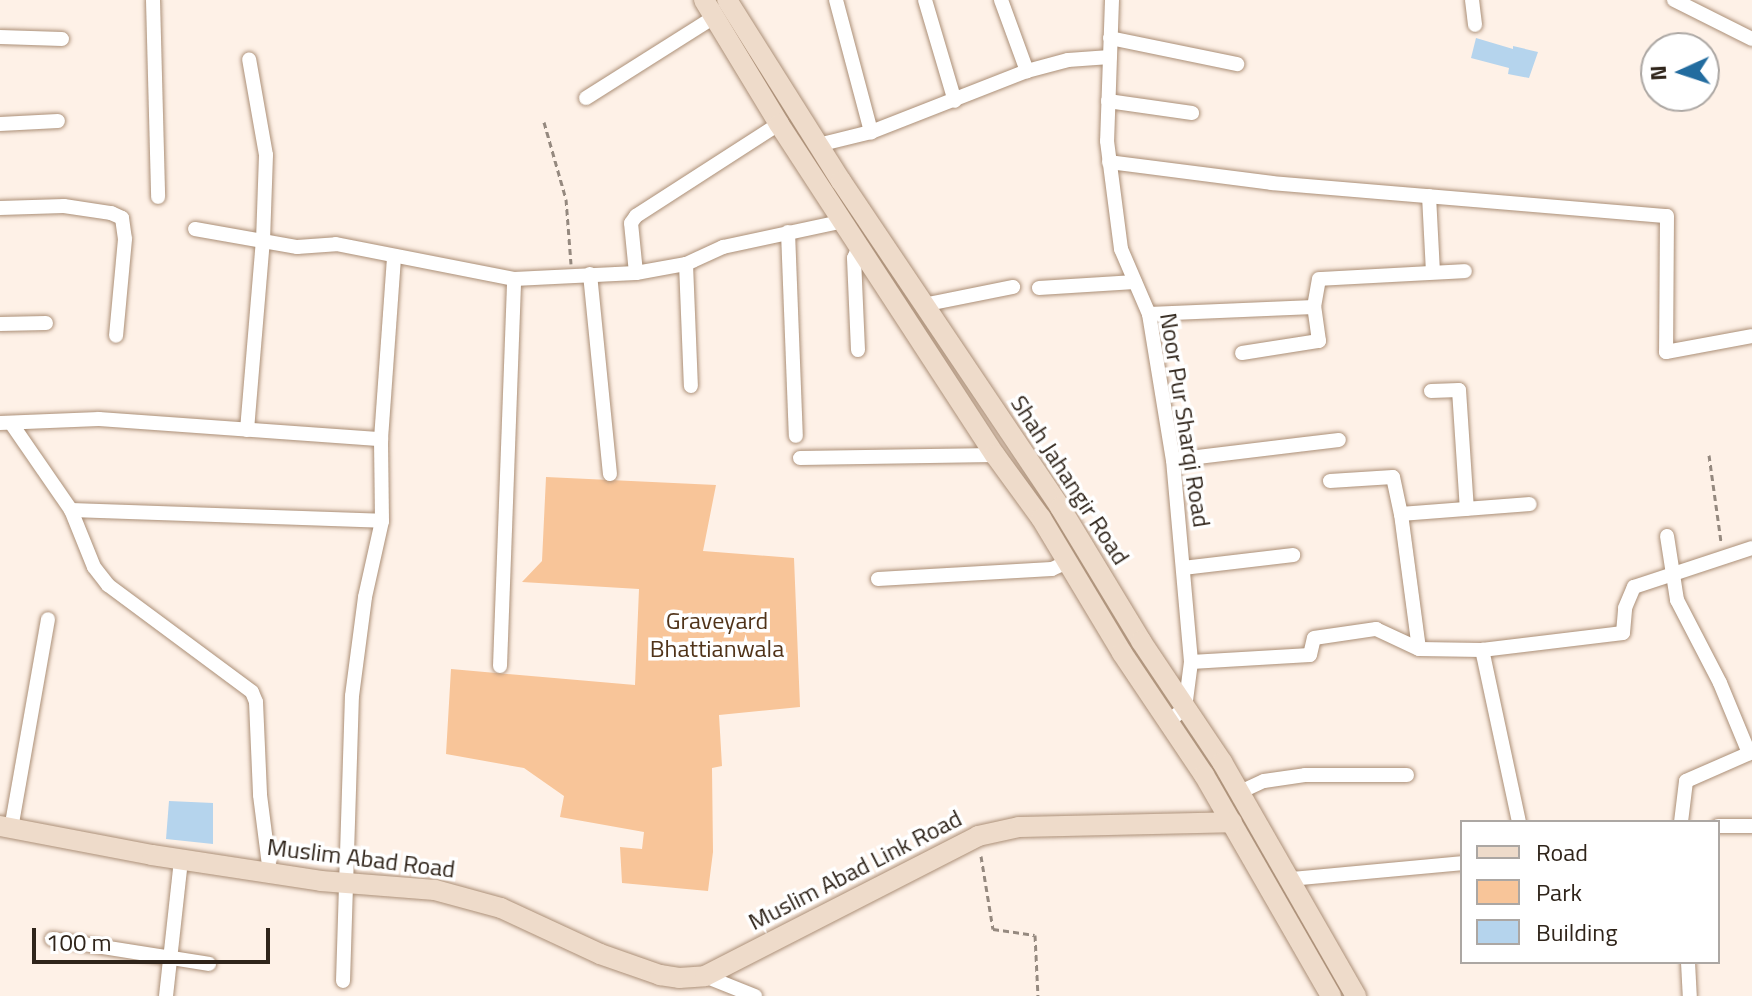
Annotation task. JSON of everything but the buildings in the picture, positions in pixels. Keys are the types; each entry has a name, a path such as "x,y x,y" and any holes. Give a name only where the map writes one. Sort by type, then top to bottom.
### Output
{"street":[{"path":"153,0 158,197"},
{"path":"836,0 871,132"},
{"path":"925,0 955,101"},
{"path":"1001,0 1027,71"},
{"name":"Noor Pur Sharqi Road","path":"1112,0 1109,162 1121,249 1149,314 1173,460 1191,662 1185,708"},
{"path":"1472,0 1475,25"},
{"path":"1683,2 1752,39"},
{"path":"586,98 715,6"},
{"name":"Shah Jahangir Road","path":"715,6 779,124 1067,562 1232,822 1331,996"},
{"name":"Shah Jahangir Road","path":"715,6 818,145 1060,507 1240,792 1356,996"},
{"path":"0,37 62,39"},
{"path":"1110,38 1237,64"},
{"path":"818,145 871,132 1027,71 1068,60 1110,57"},
{"path":"247,430 263,241 266,155 249,59"},
{"path":"1108,101 1192,113"},
{"path":"0,124 58,121"},
{"path":"636,273 631,223 636,216 779,124"},
{"path":"1109,162 1272,183 1667,216 1666,352 1752,336"},
{"path":"1429,196 1433,272"},
{"path":"0,208 64,206 111,213 122,218 125,239 116,336"},
{"path":"195,229 297,247 336,244 514,279 636,273 686,264 723,247 844,221"},
{"path":"788,232 796,436"},
{"path":"858,350 854,258 859,247"},
{"path":"343,981 352,696 365,597 382,521 381,439 394,256"},
{"path":"686,264 691,386"},
{"path":"1242,353 1314,344 1319,335 1314,307 1317,283 1323,278 1465,271"},
{"path":"590,274 610,474"},
{"path":"500,666 514,279"},
{"path":"1039,288 1135,282"},
{"path":"923,305 1013,287"},
{"path":"1149,314 1314,307"},
{"path":"0,324 46,323"},
{"path":"1431,391 1459,390 1467,509"},
{"path":"6,423 99,419 381,439"},
{"path":"6,423 71,510 94,567 108,585 252,692 256,702 260,795 270,873"},
{"path":"1173,460 1339,440"},
{"path":"800,458 995,455"},
{"path":"1330,481 1393,477 1419,649"},
{"path":"1401,514 1530,504"},
{"path":"71,510 382,521"},
{"path":"1667,536 1677,600 1720,683 1750,752 1686,781 1681,820"},
{"path":"1191,662 1310,655 1314,638 1376,629 1419,649 1482,650 1623,633 1625,608 1634,587 1752,548"},
{"path":"1183,568 1293,555"},
{"path":"878,579 1052,569 1067,562"},
{"path":"6,828 48,619"},
{"path":"1482,650 1519,820"},
{"path":"1168,722 1185,708"},
{"path":"1240,792 1264,781 1305,775 1407,775"},
{"name":"Muslim Abad Link Road","path":"705,976 978,836 1019,827 1232,822"},
{"path":"1720,826 1752,826"},
{"name":"Muslim Abad Road","path":"6,828 270,873 435,890 501,908 600,954 660,975 705,976"},
{"path":"166,996 181,860"},
{"path":"1291,879 1460,863"},
{"path":"52,939 209,964"},
{"path":"1688,964 1690,996"},
{"path":"705,976 755,996"}],"path":[{"path":"544,122 566,199 572,276"},
{"path":"1709,455 1723,558"},
{"path":"978,836 993,929 1035,935 1038,996"}],"green space":[{"name":"Graveyard Bhattianwala","path":"546,477 716,485 703,551 794,558 800,707 719,715 722,766 712,768 713,852 708,891 622,883 620,847 642,849 644,832 560,817 564,796 524,768 446,754 451,669 635,685 639,589 522,582 542,561"}]}
